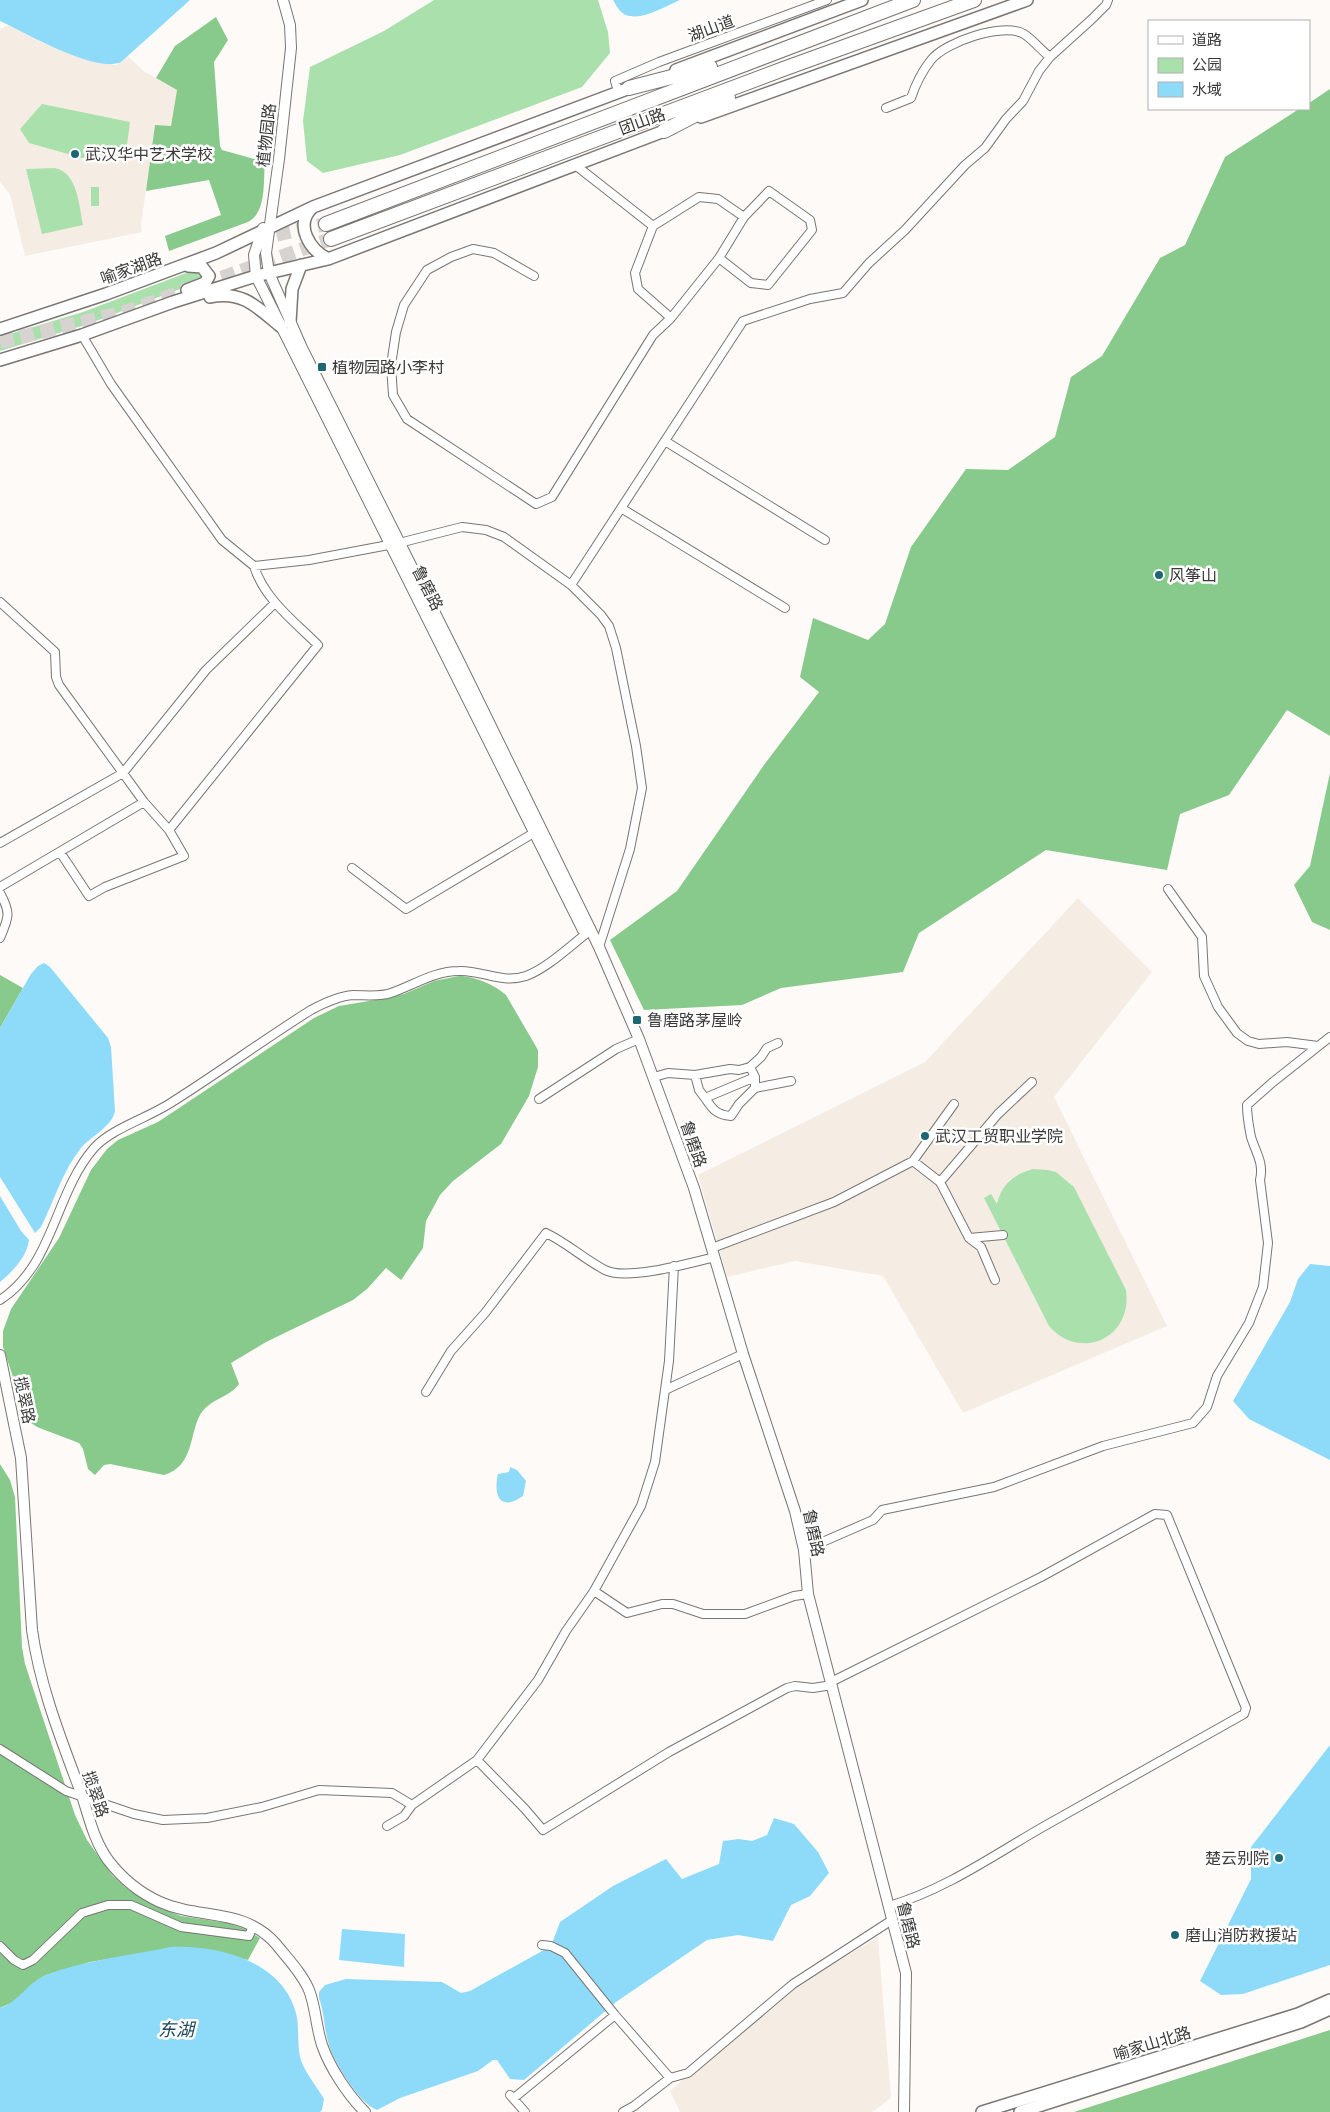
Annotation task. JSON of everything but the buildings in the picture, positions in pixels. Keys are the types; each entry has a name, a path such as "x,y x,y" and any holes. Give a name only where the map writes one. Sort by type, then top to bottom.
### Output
{"highway":[{"name":"团山路","path":"326,224 783,48 913,0"},
{"name":"团山路","path":"332,239 786,68 974,0"},
{"path":"624,90 695,72 773,44 783,48"},
{"path":"664,131 786,68"}],"main road":[{"path":"266,229 313,207 862,0"},
{"name":"团山路","path":"269,273 328,258 574,164 1026,0"},
{"path":"313,207 307,212 304,221 306,237 314,250 328,258"},
{"name":"喻家湖路","path":"0,329 106,294 216,253 266,229"},
{"path":"173,302 177,294 205,283 209,279 208,273 202,267 192,265 181,266"},
{"path":"173,302 181,306 205,298 232,295 246,300 285,324 292,289 301,265"},
{"path":"0,360 82,335 173,302 269,273"},
{"name":"喻家山北路","path":"982,2112 1288,2017 1330,2000"},
{"name":"喻家山北路","path":"1020,2112 1300,2022 1330,2009"}],"street":[{"name":"植物园路","path":"269,273 266,257 266,229 273,204 290,48 290,25 283,0"},
{"name":"湖山道","path":"624,90 616,81 653,64 827,0"},
{"path":"571,585 743,321 810,299 843,293 868,263 905,230 966,165 985,148 1006,119 1023,101 1038,71 1050,57 1092,20 1106,5 1108,0"},
{"path":"886,108 911,98 931,60 945,49 983,34 998,30 1024,34 1050,57"},
{"path":"574,164 653,226"},
{"path":"534,276 494,253 473,250 451,257 427,270 404,305 396,332 391,365 393,395 407,419 536,504 552,496 653,335 671,318 718,258 744,217 769,191 810,220 812,230 768,285 751,283 718,258"},
{"path":"671,318 638,289 635,274 653,226 699,197 718,199 744,217"},
{"name":"鲁磨路","path":"266,229 254,255 256,276 285,324 612,978"},
{"name":"鲁磨路","path":"269,273 285,324"},
{"path":"82,335 111,384 222,540 254,566 260,583 275,603 318,645 169,830"},
{"path":"665,441 825,540"},
{"path":"621,508 785,608"},
{"path":"254,566 309,560 462,527 486,530 504,537 571,585 588,601 609,626 616,648 636,746 642,788 630,849 599,947"},
{"path":"0,602 55,652 56,678 59,685 144,802 169,830 184,856 105,887 89,896 60,852"},
{"path":"0,843 123,773 206,670 275,603"},
{"path":"0,887 144,802"},
{"path":"352,868 406,909 537,830"},
{"path":"1168,889 1202,937 1204,976 1218,1007 1237,1033 1248,1041 1259,1044 1287,1042 1318,1046"},
{"path":"0,893 8,907 9,914 0,938"},
{"path":"0,1300 19,1286 36,1265 82,1165 99,1143 114,1132 168,1105 248,1050 313,1009 328,1002 343,997 391,993 431,975 458,970 499,979 525,976 536,971 588,932"},
{"name":"鲁磨路","path":"588,932 599,947 639,1039 694,1188 743,1354 795,1511 804,1550 808,1594 906,1973 904,2112"},
{"path":"804,1550 873,1520 882,1510 994,1487 1103,1446 1165,1429 1186,1426 1200,1417 1207,1407 1217,1376 1249,1323 1263,1286 1268,1243 1260,1180 1262,1172 1260,1156 1252,1138 1247,1105 1330,1037"},
{"path":"539,1098 616,1049 639,1039"},
{"path":"654,1077 668,1073 695,1075 750,1067 768,1048 778,1043"},
{"path":"750,1067 755,1077 755,1088"},
{"path":"695,1075 699,1090 714,1112 731,1116 739,1104 755,1088 791,1081"},
{"path":"705,1098 755,1077"},
{"path":"940,1182 998,1114 1032,1082"},
{"path":"426,1392 451,1350 485,1313 546,1233 606,1271 628,1274 674,1266 713,1253 834,1202 913,1161 954,1104"},
{"path":"913,1161 940,1182 969,1238 981,1247 995,1280"},
{"path":"969,1238 1003,1235"},
{"path":"387,1826 404,1816 412,1805 477,1760 538,1680 566,1631 594,1591 641,1506 655,1462 669,1361 674,1266"},
{"path":"665,1390 743,1354"},
{"name":"揽翠路","path":"0,1355 21,1458 31,1622 35,1653 50,1710 98,1844 120,1875 152,1898 169,1906 234,1918 253,1926 274,1942 303,1980 316,2012 320,2036 326,2053 347,2090 365,2112"},
{"path":"477,1760 543,1830 669,1752 787,1688 795,1686 813,1688 832,1684 1041,1577 1155,1514 1167,1515 1246,1708 1244,1714 972,1870 916,1898 889,1906"},
{"path":"594,1591 627,1613 673,1604 703,1614 745,1614 794,1596 808,1594"},
{"path":"0,1749 66,1791 134,1814 163,1820 207,1818 262,1807 319,1790 392,1793 412,1805"},
{"path":"0,1946 14,1960 23,1965 27,1964 82,1913 98,1907 123,1904 141,1908 175,1925 188,1928 248,1936 253,1926"},
{"path":"623,2112 634,2106 670,2078 688,2073 793,1984 892,1920"},
{"path":"542,1944 565,1953 615,2015 670,2078"},
{"path":"525,2112 512,2097 615,2015"}],"shaded area":[{"name":"武汉华中艺术学校","path":"9,25 45,44 107,64 116,65 127,56 145,72 177,90 171,126 155,126 141,225 142,232 25,256 10,194 0,182 0,29"},
{"name":"武汉工贸职业学院","path":"1078,898 1152,972 1054,1097 1167,1326 963,1413 883,1276 795,1261 727,1277 698,1175 925,1062"},
{"path":"878,1937 891,2098 872,2112 680,2112 670,2091 775,1999"}],"green space":[{"path":"434,0 598,0 608,32 610,53 582,87 400,155 323,173 307,161 303,121 310,67 384,31"},
{"path":"216,17 228,40 214,62 220,146 222,150 265,162 263,195 258,211 248,222 169,251 165,236 221,215 209,180 146,191 155,125 171,126 177,90 156,78 175,46"},
{"path":"1330,89 1330,736 1287,710 1229,795 1180,814 1167,870 1046,850 919,933 903,972 781,988 742,1005 644,1010 610,940 677,891 764,765 819,692 800,677 813,618 868,640 885,624 911,547 966,469 1008,470 1055,437 1071,377 1102,356 1160,258 1185,245 1225,157 1297,110 1310,110 1310,102"},
{"path":"42,104 130,122 125,160 86,159 29,143 20,129"},
{"path":"55,168 69,176 73,183 83,225 42,234 26,169"},
{"path":"91,187 99,187 99,206 91,206"},
{"path":"194,270 203,275 201,281 88,324 0,351 0,337 83,312"},
{"path":"1330,773 1330,930 1312,922 1294,885 1310,866"},
{"path":"0,975 23,988 0,1028"},
{"path":"459,976 484,982 506,995 538,1050 538,1067 529,1096 501,1144 453,1181 440,1195 426,1221 423,1248 401,1280 386,1268 367,1289 353,1300 266,1342 231,1363 239,1384 235,1389 208,1405 200,1415 186,1457 181,1465 174,1471 164,1475 110,1464 104,1465 95,1475 88,1469 83,1449 79,1443 31,1423 25,1413 3,1347 3,1331 11,1309 59,1238 91,1170 107,1149 118,1140 158,1122 314,1018 339,1006 404,994 434,981"},
{"path":"1033,1169 1056,1172 1074,1187 1126,1290 1126,1307 1121,1321 1113,1332 1102,1340 1089,1343 1075,1342 1061,1337 1049,1326 984,1198 991,1194 997,1204 1002,1191 1009,1181"},
{"path":"0,1464 10,1480 15,1497 22,1647 25,1664 75,1815 87,1840 112,1875 126,1888 152,1904 181,1916 228,1923 245,1929 260,1938 248,1960 205,1950 181,1947 90,1962 46,1975 13,2002 0,2008"},
{"path":"1330,2030 1330,2112 1074,2112"}],"water":[{"path":"0,0 190,0 121,62 110,64 95,62 60,50 0,21"},
{"path":"613,0 680,0 647,14 633,16 622,13"},
{"path":"44,963 50,967 108,1038 111,1047 115,1111 110,1122 81,1148 75,1157 64,1176 41,1227 35,1233 0,1177 0,1028 31,974 38,966"},
{"path":"0,1196 21,1231 29,1240 22,1258 14,1269 0,1282"},
{"path":"1310,1264 1330,1266 1330,1460 1249,1419 1233,1401 1290,1302 1298,1279"},
{"path":"510,1467 517,1470 526,1481 523,1496 515,1501 504,1502 498,1495 498,1474 509,1472"},
{"name":"楚云别院","path":"1330,1745 1330,1965 1243,1994 1221,1995 1200,1981 1251,1879 1251,1847"},
{"path":"774,1818 794,1824 818,1852 829,1873 810,1896 791,1905 773,1941 738,1935 707,1940 616,2002 524,2080 510,2079 497,2060 493,2060 478,2071 400,2098 377,2110 363,2100 356,2092 337,2064 328,2042 319,1998 319,1992 325,1985 346,1979 442,1982 461,1993 470,1991 551,1946 560,1922 613,1886 666,1859 682,1879 719,1864 723,1841 739,1839 752,1841 767,1835"},
{"path":"342,1929 405,1934 404,1967 339,1960"},
{"name":"东湖","path":"170,1947 208,1949 227,1953 245,1959 262,1968 277,1980 288,1995 296,2013 299,2051 302,2063 324,2099 320,2112 0,2112 0,2008 13,2001 34,1982 46,1975 92,1962"}],"tunnel":[{"path":"256,239 326,224"},
{"path":"0,342 128,311 331,239"}],"place":[{"name":"武汉华中艺术学校","path":"75,154"},
{"name":"植物园路小李村","path":"322,367"},
{"name":"风筝山","path":"1159,575"},
{"name":"鲁磨路茅屋岭","path":"637,1020"},
{"name":"武汉工贸职业学院","path":"925,1136"},
{"name":"楚云别院","path":"1279,1858"},
{"name":"磨山消防救援站","path":"1175,1935"}]}
